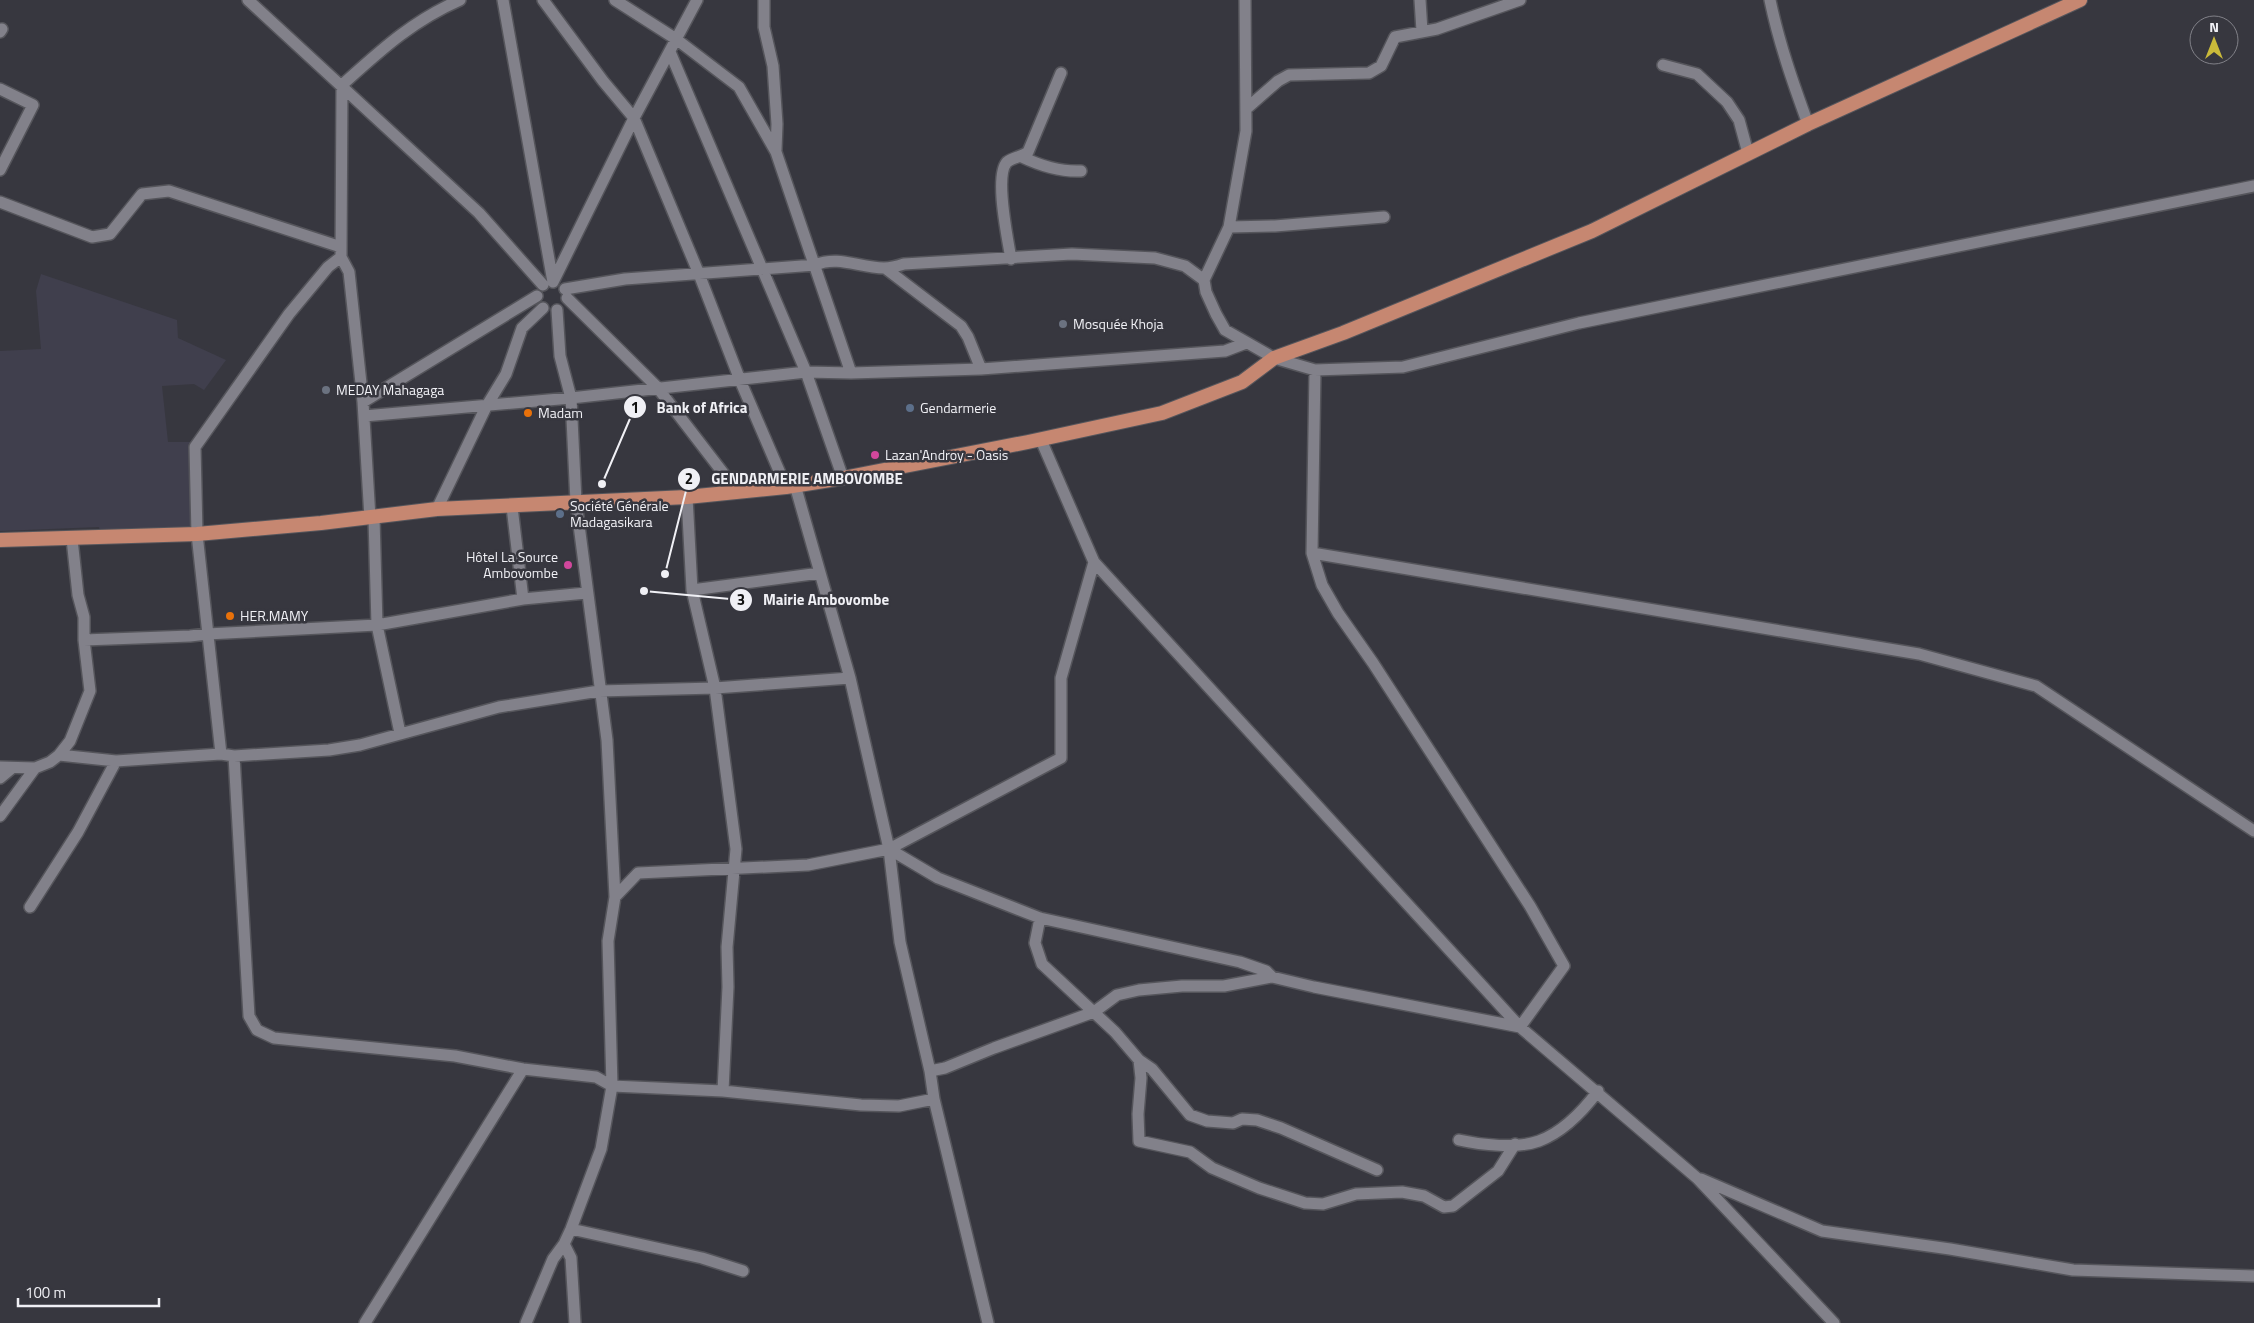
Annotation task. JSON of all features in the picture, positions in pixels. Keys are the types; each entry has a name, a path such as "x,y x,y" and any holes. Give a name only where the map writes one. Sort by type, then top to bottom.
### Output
{"main road":[{"path":"0,540 72,540 197,534 437,510 687,497 736,492 843,478 1041,440 1162,412 1242,382 1274,358 1343,333 1592,231 1808,124 2080,0"}],"street":[{"path":"248,0 479,213 548,283 566,293 657,387 736,492"},
{"path":"400,733 377,625 372,518 363,402 349,272 341,252 342,85 397,36 444,7 460,0"},
{"path":"503,0 548,283"},
{"path":"543,0 603,81 634,118 699,274 740,380 790,486 820,573 850,678 889,849 900,942 930,1072 934,1100 988,1323"},
{"path":"615,0 676,40 739,86 776,152 851,373"},
{"path":"363,402 538,296 548,283 697,0"},
{"path":"764,0 764,27 773,66 777,124 776,152"},
{"path":"1245,0 1246,131 1229,227 1204,280 1206,292 1225,330 1274,358 1315,370 1403,367 1598,319 2254,186"},
{"path":"1420,0 1422,32"},
{"path":"1246,109 1278,81 1289,75 1369,73 1381,66 1395,37 1437,29 1520,0"},
{"path":"1770,0 1790,75 1808,124"},
{"path":"670,52 806,372 843,478"},
{"path":"1663,65 1697,74 1727,102 1739,120 1748,153"},
{"path":"1011,259 1005,219 1002,176 1008,162 1022,157 1028,152 1060,73"},
{"path":"0,89 33,105 0,170"},
{"path":"1022,157 1037,164 1065,171 1081,171"},
{"path":"0,202 92,237 110,234 142,194 169,191 341,252"},
{"path":"1229,227 1384,217"},
{"path":"221,754 197,534 195,447 289,314 341,252"},
{"path":"566,293 625,279 815,265 827,260 884,268 904,264 1072,254 1154,258 1185,266 1204,280"},
{"path":"884,268 961,326 968,337 980,369"},
{"path":"538,296 543,308 550,311 562,307 566,293"},
{"path":"437,510 486,407 506,374 522,328 543,308"},
{"path":"526,1323 553,1259 564,1244 571,1229 600,1149 612,1086 608,941 615,897 607,740 586,593 576,502 571,398 560,356 557,310"},
{"path":"364,416 486,407 806,372 851,373 980,369 1225,351 1246,343"},
{"path":"1315,370 1312,553 1322,585 1338,613 1497,854 1530,906 1564,966 1520,1026"},
{"path":"1041,440 1094,562 1520,1026 1698,1178 1834,1323"},
{"path":"687,497 692,590 715,688 736,849 727,947 728,987 723,1091"},
{"path":"512,507 523,599"},
{"path":"0,778 6,768 35,768 50,762 59,755 74,733 90,691 84,640 84,617 78,595 72,540"},
{"path":"1312,553 1919,654 2036,686 2254,831"},
{"path":"615,897 638,873 808,864 889,849 1061,758 1061,678 1094,562"},
{"path":"692,590 820,573"},
{"path":"84,640 377,625 523,599 586,593"},
{"path":"59,755 116,761 221,754 234,756 328,750 380,740 499,707 599,691 715,688 850,678"},
{"path":"234,756 249,1016 257,1030 274,1038 455,1056 524,1069 596,1077 612,1086 723,1091 861,1105 899,1106 934,1100"},
{"path":"30,906 78,832 116,761"},
{"path":"0,816 35,768"},
{"path":"889,849 938,878 1040,918 1240,962 1266,972 1272,977"},
{"path":"1040,918 1036,943 1042,964 1094,1012 1140,1060 1152,1069 1190,1115 1207,1121 1233,1123 1242,1119 1257,1120 1281,1128 1377,1170"},
{"path":"930,1072 946,1068 994,1048 1094,1012 1117,995 1139,990 1182,986 1224,986 1272,977 1314,987 1520,1026"},
{"path":"1140,1060 1139,1141 1190,1152 1212,1168 1259,1188 1305,1203 1323,1204 1356,1194 1402,1192 1424,1196 1444,1207 1453,1206 1498,1171 1515,1144"},
{"path":"365,1323 524,1069"},
{"path":"1459,1140 1488,1146 1539,1141 1564,1127 1587,1106 1598,1092"},
{"path":"1698,1178 1822,1231 1950,1249 2073,1270 2254,1276"},
{"path":"571,1229 702,1258 743,1271"},
{"path":"564,1244 572,1258 575,1323"}],"shaded area":[{"path":"41,274 177,320 178,338 226,360 204,390 194,384 162,386 168,442 190,442 190,532 100,533 99,527 0,531 0,351 41,349 36,291"}],"place":[{"name":"Mosquée Khoja","path":"1063,324"},
{"name":"MEDAY Mahagaga","path":"326,390"},
{"name":"Gendarmerie","path":"910,408"},
{"name":"Madam","path":"528,413"},
{"name":"Lazan'Androy - Oasis","path":"875,455"},
{"name":"Bank of Africa","path":"602,484"},
{"name":"Société Générale Madagasikara","path":"560,514"},
{"name":"Hôtel La Source Ambovombe","path":"568,565"},
{"name":"GENDARMERIE AMBOVOMBE","path":"665,574"},
{"name":"Mairie Ambovombe","path":"644,591"},
{"name":"HER.MAMY","path":"230,616"}]}
